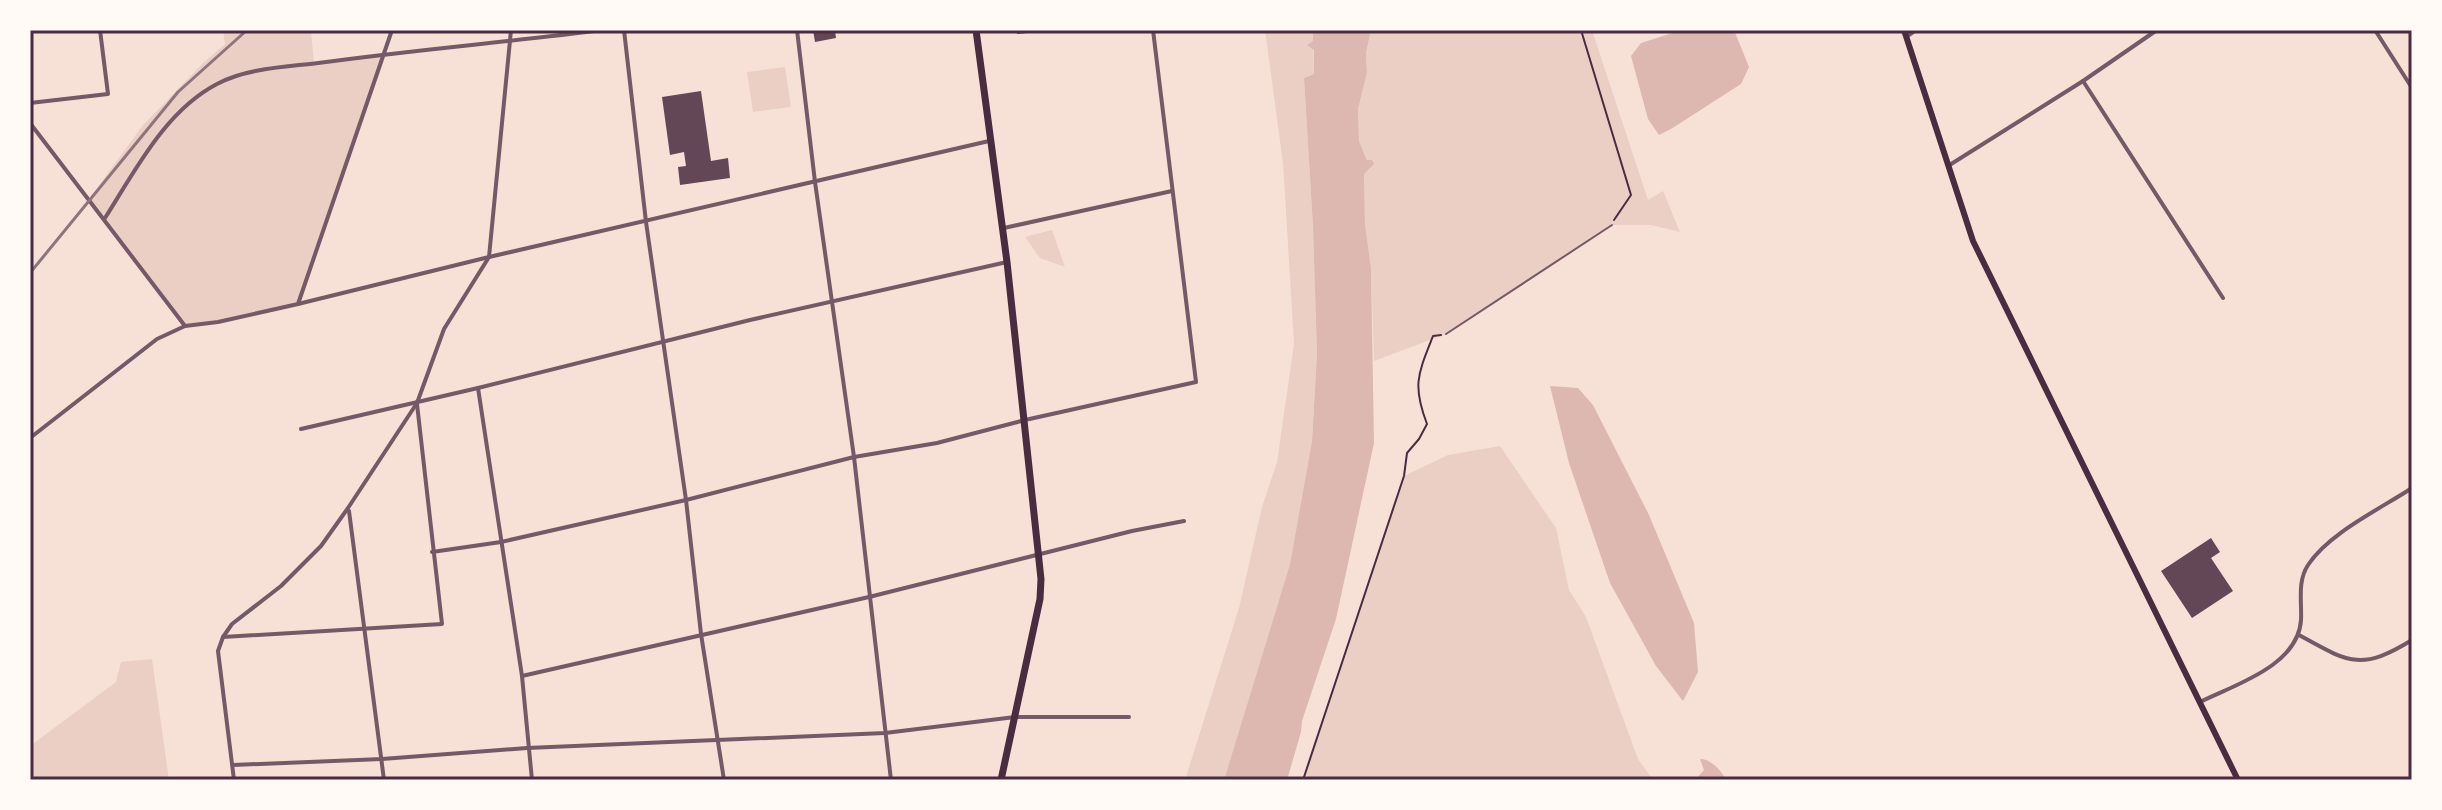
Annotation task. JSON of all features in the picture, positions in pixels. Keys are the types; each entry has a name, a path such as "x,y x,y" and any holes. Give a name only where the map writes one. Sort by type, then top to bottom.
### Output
{"main road":[{"path":"976,30 1007,262 1040,555 1040,599 1001,780"},
{"path":"1905,33 1973,241 2238,780"}],"street":[{"path":"30,103 108,94 100,30"},
{"path":"298,304 392,30"},
{"path":"234,780 218,651 223,637 232,624 281,586 321,546 348,508 417,403 444,329 489,257 511,30"},
{"path":"105,218 141,160 173,119 218,83 256,71 603,30"},
{"path":"624,30 646,222 686,500 701,634 724,780"},
{"path":"797,30 854,457 891,780"},
{"path":"432,552 501,542 686,500 854,457 937,443 1196,382 1153,30"},
{"path":"1905,33 1916,30"},
{"path":"1948,167 2157,30"},
{"path":"2375,30 2412,88"},
{"path":"2083,81 2223,298"},
{"path":"30,123 185,326"},
{"path":"30,438 157,339 185,326 298,304 989,141"},
{"path":"1001,229 1172,191"},
{"path":"301,429 478,388 662,340 1007,262"},
{"path":"478,388 522,676 532,780"},
{"path":"223,637 442,624 417,403"},
{"path":"2200,702 2262,671 2285,653 2299,635 2305,569 2316,554 2337,536 2412,488"},
{"path":"348,508 384,780"},
{"path":"522,676 1184,521"},
{"path":"2299,635 2350,660 2372,661 2412,640"},
{"path":"233,765 382,759 527,748 885,733 1015,717 1129,717"}],"lane":[{"path":"1446,334 1612,225"}],"path":[{"path":"1581,30 1631,195 1612,225"},
{"path":"1303,780 1404,476 1407,453 1427,424 1416,392 1420,370 1433,336 1446,334"}],"shaded area":[{"path":"223,30 311,30 314,63 382,54 298,304 185,326 89,199 143,125 225,44"},
{"path":"1265,30 1313,30 1314,74 1304,78 1317,354 1312,441 1290,564 1224,780 1185,780 1239,608 1262,507 1277,462 1294,344 1283,163"},
{"path":"1313,30 1371,30 1366,53 1367,73 1358,109 1359,141 1367,160 1372,160 1374,164 1364,174 1365,224 1371,268 1374,443 1336,619 1302,721 1287,780 1224,780 1290,564 1312,441 1317,354 1304,78 1314,74 1314,50 1307,45 1313,41"},
{"path":"1371,30 1592,30 1648,200 1663,191 1680,232 1651,225 1612,225 1446,334 1374,361 1364,173 1371,168 1359,141 1358,109 1367,73 1366,53"},
{"path":"1682,30 1734,30 1749,67 1741,84 1659,135 1648,119 1631,56 1641,43"},
{"path":"785,67 791,107 753,112 747,72"},
{"path":"1052,230 1065,267 1040,258 1025,237"},
{"path":"1550,386 1578,388 1593,405 1649,515 1694,623 1698,672 1683,701 1656,666 1610,583 1569,463"},
{"path":"1500,446 1556,528 1569,590 1586,617 1638,759 1653,780 1303,780 1404,476 1448,455"},
{"path":"152,659 169,780 30,780 30,746 116,682 121,662"},
{"path":"1700,759 1715,766 1726,780 1695,780 1704,770"}],"building":[{"path":"813,30 835,30 836,38 815,42"},
{"path":"1017,30 1037,30 1037,32 1017,34"},
{"path":"701,91 711,161 728,158 730,178 680,185 678,167 686,166 684,152 670,155 662,97"},
{"path":"2211,538 2220,552 2211,558 2233,591 2192,618 2161,571"}],"railway":[{"path":"30,273 178,92 247,30"}]}
